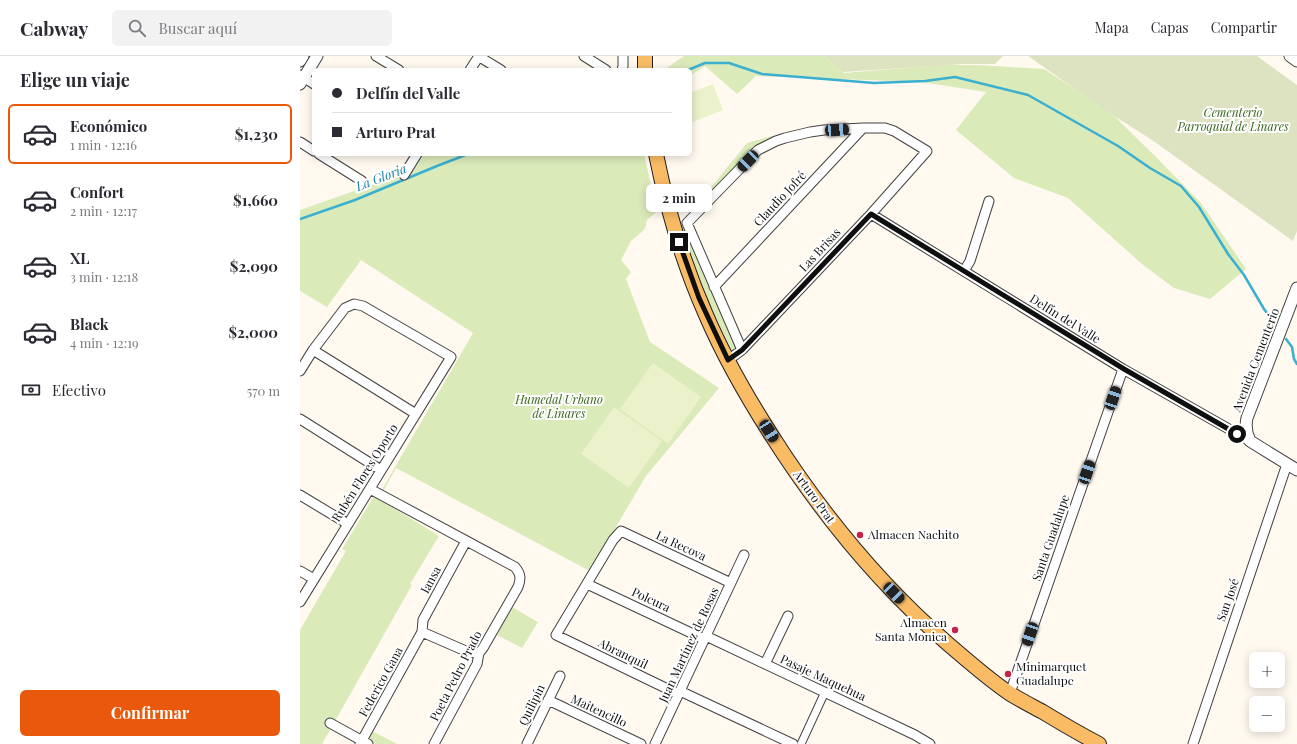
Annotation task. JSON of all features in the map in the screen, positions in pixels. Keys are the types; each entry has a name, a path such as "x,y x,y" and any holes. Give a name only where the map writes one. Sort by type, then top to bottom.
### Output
{"main road":[{"path":"645,56 645,68"},
{"name":"Arturo Prat","path":"656,156 664,192 686,265 706,316 756,411 821,508 886,585 958,653 1010,693 1099,744"}],"street":[{"path":"300,61 303,56"},
{"path":"312,83 301,79 318,56"},
{"path":"376,56 396,68"},
{"path":"471,68 479,56 498,68"},
{"path":"584,56 603,68"},
{"path":"622,68 623,56"},
{"path":"1290,56 1297,61"},
{"path":"742,350 687,223 758,150 766,145 781,139 805,133 862,128"},
{"name":"Las Brisas","path":"728,360 742,350 871,214 927,151 894,131 885,128 862,128"},
{"name":"Claudio Jofré","path":"714,287 862,128"},
{"path":"300,142 312,150"},
{"path":"322,156 362,181"},
{"path":"404,175 416,156"},
{"path":"964,271 970,261 989,201"},
{"name":"Delfín del Valle","path":"871,214 1124,369 1250,441"},
{"name":"Avenida Cementerio","path":"1250,441 1246,430 1247,418 1293,312 1297,288"},
{"name":"Rubén Flores Oporto","path":"300,602 451,357 364,306 354,304 344,308 312,350"},
{"path":"301,368 312,350 416,414"},
{"name":"Santa Guadalupe","path":"1010,693 1124,369"},
{"path":"300,419 382,470"},
{"path":"1250,441 1297,470"},
{"name":"San José","path":"1193,744 1286,464"},
{"path":"370,489 466,541"},
{"path":"300,495 348,524"},
{"name":"La Recova","path":"587,584 613,540 621,531 731,583"},
{"name":"Poeta Pedro Prado","path":"434,744 477,664 479,653 518,587 520,581 520,576 515,567 466,541"},
{"name":"Iansa","path":"422,632 423,620 466,541"},
{"name":"Juan Martínez de Rosas","path":"655,744 744,556"},
{"path":"300,571 314,579"},
{"name":"Abranquil","path":"587,584 556,636 793,744"},
{"name":"Polcura","path":"587,584 705,638"},
{"path":"765,664 788,616"},
{"path":"422,632 468,652 479,653"},
{"name":"Federico Gana","path":"364,743 422,632"},
{"name":"Pasaje Maquehua","path":"705,638 825,692 915,735 930,744"},
{"name":"Quilipín","path":"527,744 560,676"},
{"path":"801,744 825,692"},
{"name":"Maitencillo","path":"548,700 640,744"},
{"path":"330,723 364,743"}],"green space":[{"path":"684,56 824,56 844,73 942,65 979,65 1044,69 1108,110 1155,156 1201,203 1246,269 1210,299 1174,288 1142,264 1068,198 1014,178 956,130 986,92 921,82 756,76 737,94 705,66 692,75 692,68 667,68"},
{"path":"824,56 1003,56 995,64 963,64 843,72"},
{"name":"Cementerio Parroquial de Linares","path":"1028,56 1257,56 1297,85 1297,231 1293,241 1152,140 1111,114"},
{"path":"713,84 723,110 692,122 692,92"},
{"path":"806,130 755,149 689,214 747,143 776,135"},
{"name":"Humedal Urbano de Linares","path":"423,156 644,156 657,211 647,220 645,229 631,241 621,260 631,272 626,279 650,342 719,388 646,476 590,571 396,468 379,499 439,536 410,584 412,585 322,744 300,744 300,630 346,551 342,549 374,496 377,498 473,333 361,260 327,307 300,291 300,210 414,170"},
{"path":"681,229 685,229 737,348 732,351 699,284"},
{"path":"653,363 701,397 668,444 620,409"},
{"path":"614,407 662,441 629,488 581,454"},
{"path":"512,607 538,622 522,648 497,635"},
{"path":"372,731 397,744 376,744 368,740"}],"waterway":[{"path":"692,68 705,63 729,63 762,74 874,83 925,81 955,77 1028,95 1118,146 1150,168 1181,186 1199,207 1228,254 1244,275 1264,309 1275,324"},
{"name":"La Gloria","path":"300,219 355,200 463,156"},
{"path":"1286,339 1292,347 1294,359 1297,364"}],"place":[{"name":"Almacen Nachito","path":"860,535"},
{"name":"Almacen Santa Monica","path":"955,630"},
{"name":"Minimarquet Guadalupe","path":"1008,674"}],"route":[{"path":"679,242 686,265 706,316 728,360 742,350 871,214 1124,369 1237,434"}]}
